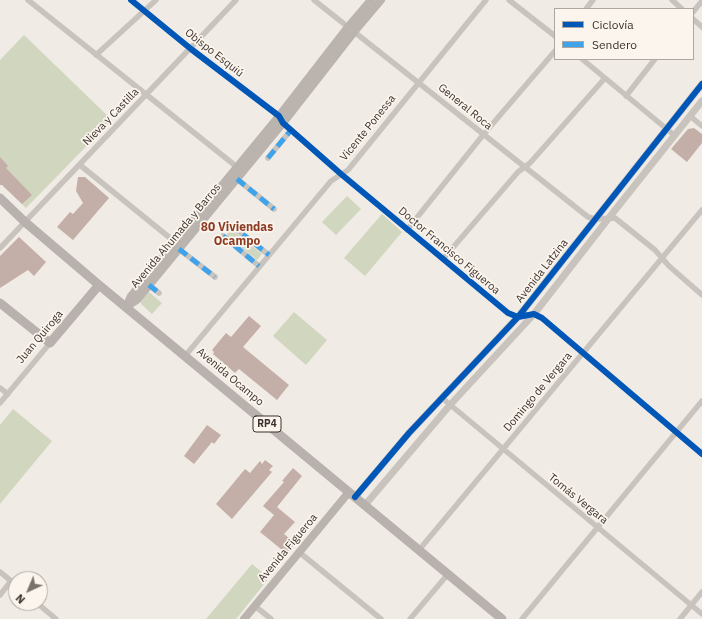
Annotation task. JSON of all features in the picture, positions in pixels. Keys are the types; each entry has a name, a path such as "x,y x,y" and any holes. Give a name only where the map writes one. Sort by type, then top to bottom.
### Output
{"main road":[{"name":"Avenida Ahumada y Barros","path":"126,307 131,296 237,179 281,119 351,29 371,0"},
{"name":"Avenida Ahumada y Barros","path":"351,29 381,0"},
{"name":"Avenida Ahumada y Barros","path":"126,307 137,300 237,167 281,119"},
{"name":"Avenida Ocampo","path":"0,198 25,222 99,285 501,619"},
{"name":"Juan Quiroga","path":"50,343 99,285"},
{"path":"0,303 50,343"},
{"name":"Avenida Figueroa","path":"244,619 299,552 352,494"}],"street":[{"path":"28,0 237,167 237,179 274,209"},
{"name":"Obispo Esquiú","path":"131,0 281,119"},
{"path":"96,55 156,0"},
{"name":"Nieva y Castilla","path":"0,248 236,0"},
{"name":"General Roca","path":"314,0 524,168 588,217 595,219 608,219"},
{"name":"Vicente Ponessa","path":"185,356 331,181 348,170 486,0"},
{"path":"509,0 554,35"},
{"path":"587,8 593,0"},
{"path":"672,0 681,8"},
{"path":"694,11 702,1"},
{"path":"694,20 702,27"},
{"path":"407,230 483,134 554,52"},
{"path":"583,60 674,135"},
{"path":"626,96 654,60"},
{"path":"443,259 518,172 530,163 605,78"},
{"name":"Avenida Latzina","path":"352,494 518,317 702,84"},
{"name":"Avenida Latzina","path":"365,505 450,405 534,314 702,101"},
{"path":"690,116 702,126"},
{"name":"Doctor Francisco Figueroa","path":"281,119 291,130 407,230 508,313 518,317"},
{"path":"268,158 291,130"},
{"path":"80,165 215,277"},
{"name":"Domingo de Vergara","path":"419,550 702,210"},
{"path":"608,219 615,218 655,250 669,266 702,295"},
{"path":"231,225 269,255"},
{"path":"223,236 259,266"},
{"path":"149,285 159,293"},
{"path":"518,317 534,314 542,318 702,454"},
{"name":"Juan Quiroga","path":"0,403 50,343"},
{"path":"0,388 8,394"},
{"name":"Tomás Vergara","path":"442,398 702,614"},
{"path":"522,619 702,401"},
{"path":"299,552 381,619"},
{"path":"0,572 8,578"},
{"path":"410,619 448,574"},
{"path":"0,595 8,588"},
{"path":"680,619 702,592"},
{"path":"255,606 271,619"},
{"path":"46,611 56,619"}],"green space":[{"path":"24,35 112,120 26,208 0,183 0,60"},
{"path":"347,196 361,209 336,235 322,222"},
{"path":"382,214 402,232 365,276 344,258"},
{"path":"231,229 262,254 257,260 226,235"},
{"path":"149,292 162,303 152,314 141,304 141,301"},
{"path":"294,312 327,340 306,365 273,336"},
{"path":"13,409 52,441 0,504 0,425"},
{"path":"252,564 269,578 236,619 206,619"}],"building":[{"path":"694,128 702,134 702,143 687,162 671,149 688,129"},
{"path":"0,157 8,166 6,168 32,195 22,204 2,185 0,185"},
{"path":"78,177 85,177 109,198 73,240 57,227 70,212 73,214 83,203 76,191"},
{"path":"19,237 46,262 34,276 28,270 0,288 0,256"},
{"path":"249,316 261,326 243,347 289,385 277,400 239,369 235,373 213,354 214,352 212,350 226,333 231,337"},
{"path":"207,425 221,435 214,444 212,442 194,464 184,456"},
{"path":"265,460 273,466 269,470 272,472 232,519 216,504 245,469 250,473 260,461 262,464"},
{"path":"293,468 302,476 277,507 295,522 284,534 295,543 287,554 260,532 274,515 263,506 284,482 282,481"}],"marked path":[{"path":"268,158 291,130"},
{"path":"237,179 274,209"},
{"path":"231,225 269,255"},
{"path":"223,236 259,266"},
{"path":"179,249 215,277"},
{"path":"149,285 159,293"}],"cycle path":[{"path":"131,0 191,49 279,116 283,123 341,174 508,313 518,317 534,314 542,318 702,454"},
{"path":"355,497 409,433 518,317 702,84"}],"district":[{"name":"80 Viviendas Ocampo","path":"237,235"}]}
